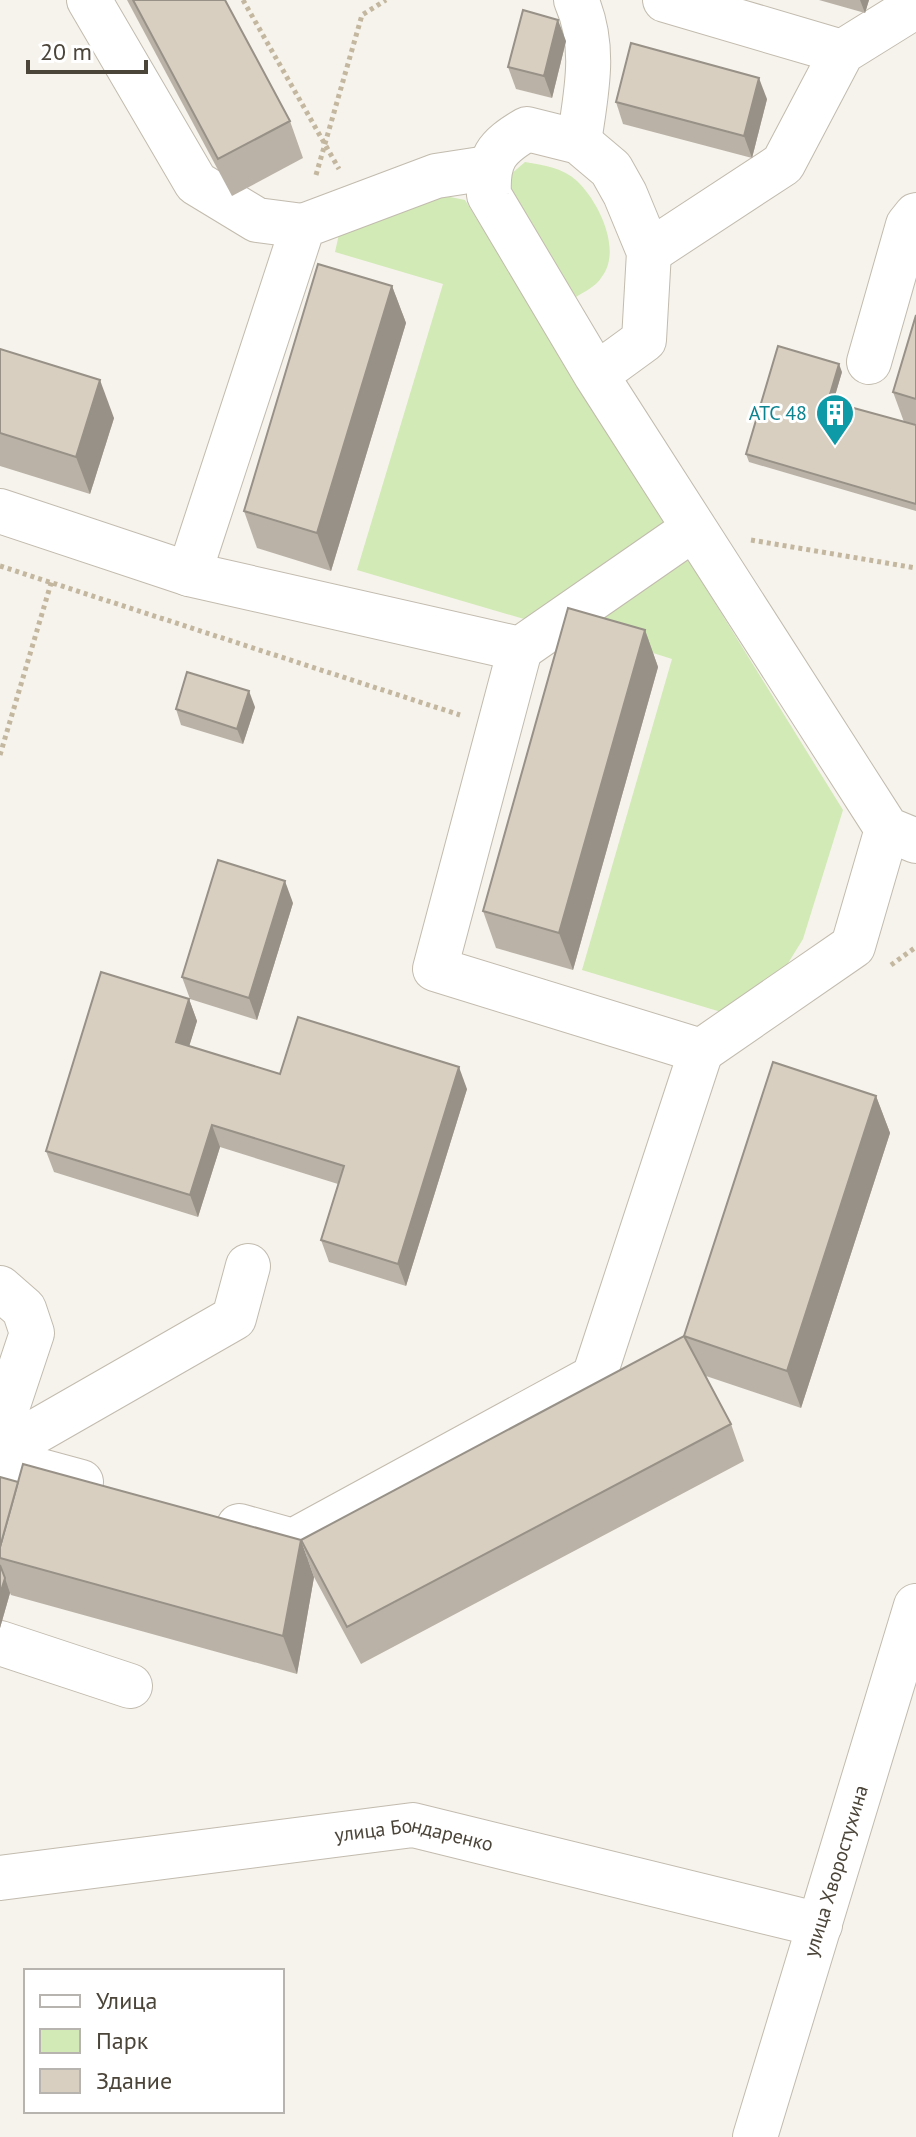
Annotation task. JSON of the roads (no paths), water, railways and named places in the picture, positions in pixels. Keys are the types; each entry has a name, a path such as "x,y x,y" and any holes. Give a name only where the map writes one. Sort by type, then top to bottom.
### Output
{"street":[{"path":"89,0 196,183 257,220 303,226 436,176 488,168"},
{"path":"576,0 587,26 589,71 579,142"},
{"path":"665,0 842,52"},
{"path":"649,252 783,164 842,52 916,6"},
{"path":"205,1516 293,1541 594,1377 701,1051 853,946 902,835 693,529 596,375 489,195 488,168 505,141 527,129 579,142 611,169 649,252 644,340 596,375"},
{"path":"869,362 908,225 916,215"},
{"path":"189,574 303,226"},
{"path":"0,511 189,574 520,649"},
{"path":"693,529 520,649 435,969 701,1051"},
{"path":"0,1452 234,1318 248,1266"},
{"path":"0,1288 24,1309 32,1333 0,1429"},
{"path":"0,1460 117,1492"},
{"name":"улица Хворостухина","path":"755,2137 916,1606"},
{"path":"0,1643 130,1686"},
{"name":"улица Бондаренко","path":"0,1878 413,1825 820,1925"}],"place":[{"name":"АТС 48","path":"835,447"}]}
